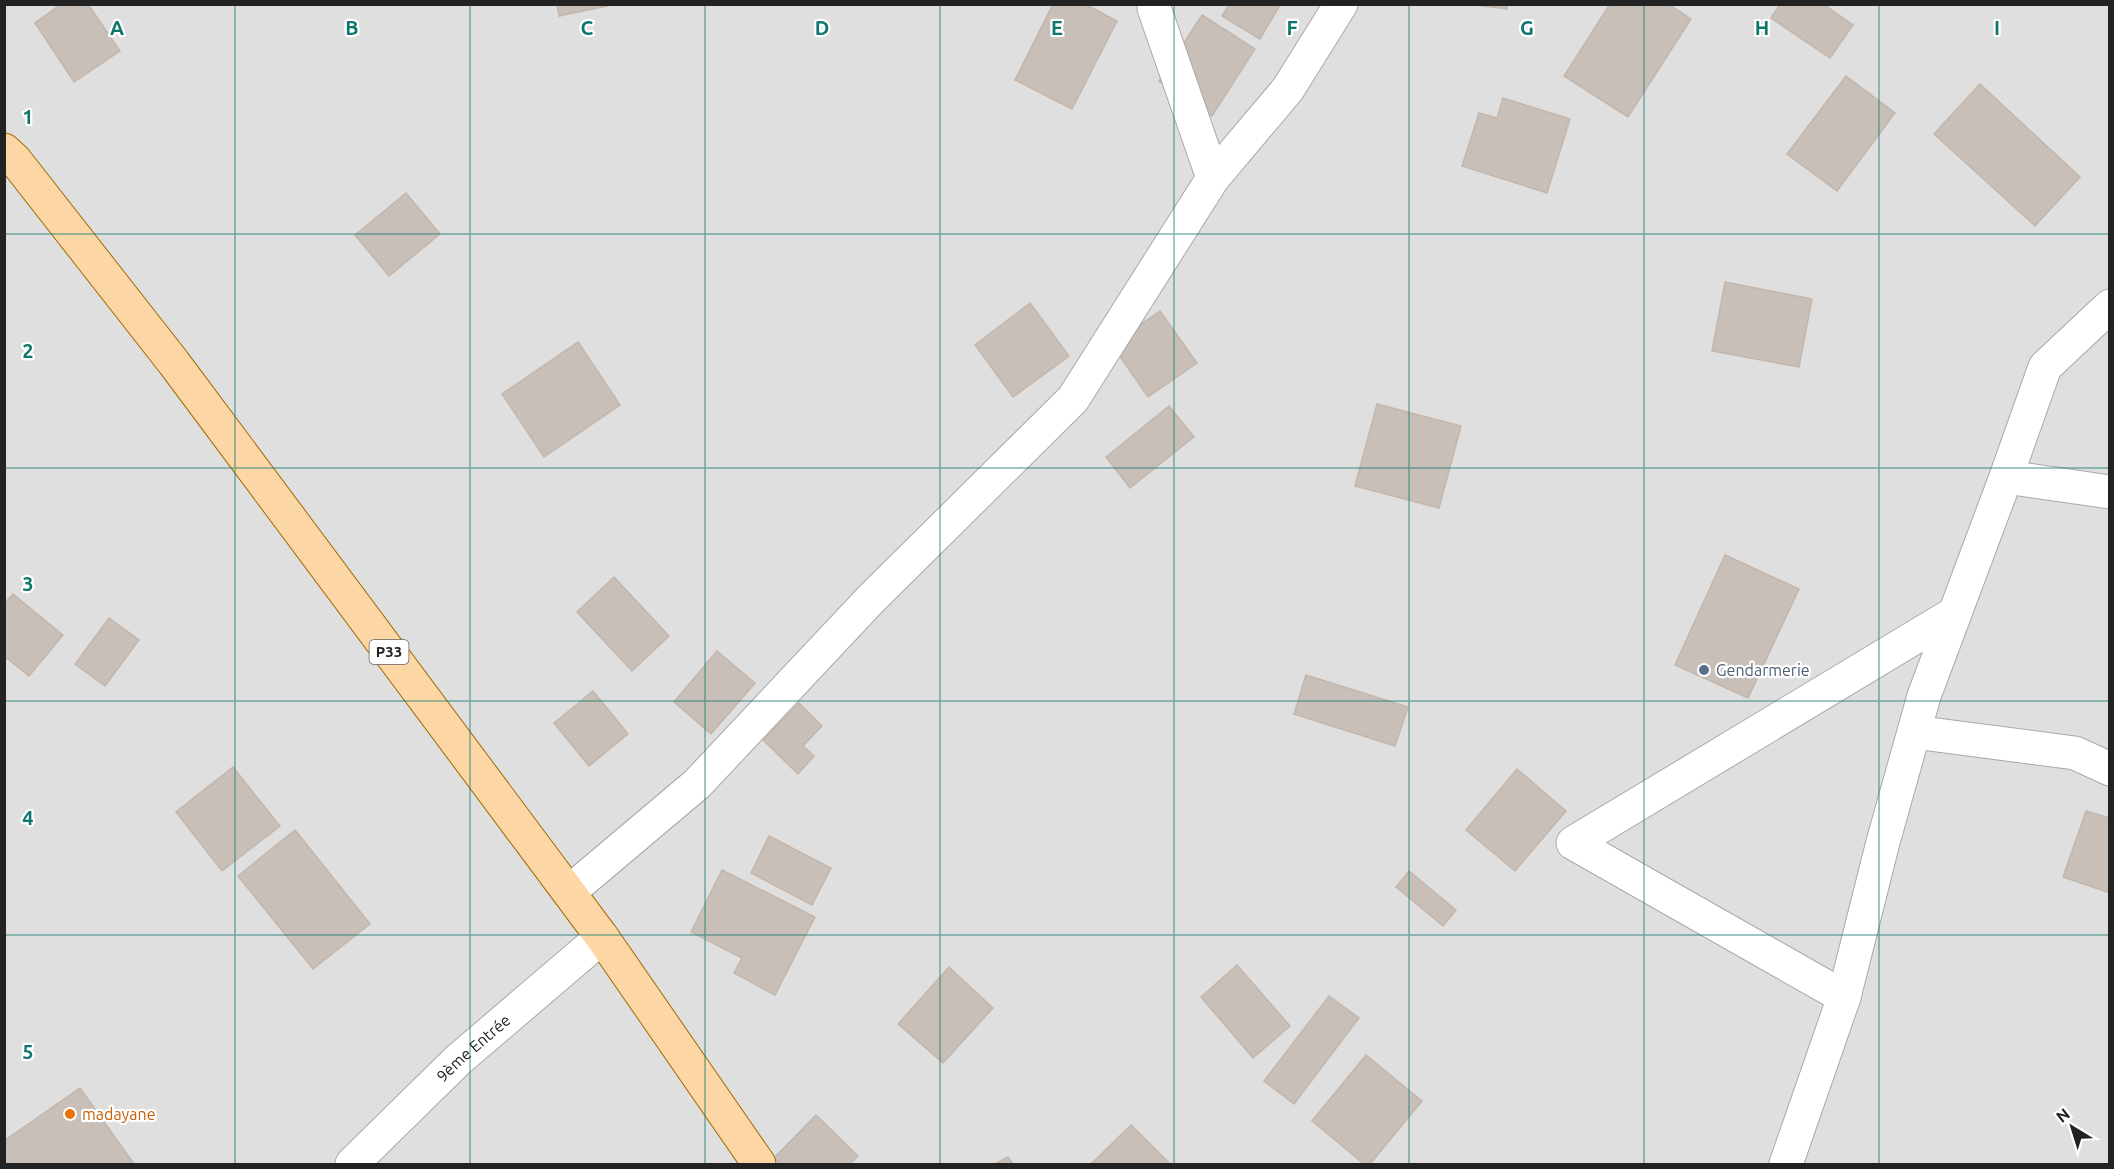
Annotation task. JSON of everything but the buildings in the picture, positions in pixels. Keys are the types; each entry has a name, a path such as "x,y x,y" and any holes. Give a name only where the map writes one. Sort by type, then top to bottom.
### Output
{"main road":[{"name":"P33","path":"4,150 15,160 174,363 569,892 759,1164"}],"street":[{"path":"569,892 697,784 870,600 1073,399 1213,178 1288,88 1341,4"},
{"path":"1154,8 1213,178"},
{"path":"1786,1164 1844,997 1882,842 1924,696 2045,367 2109,306"},
{"path":"2006,477 2109,492"},
{"path":"1844,997 1573,843 1955,613"},
{"path":"1914,732 2075,753 2109,769"},
{"name":"9ème Entrée","path":"352,1164 458,1060 602,937"}],"shaded area":[{"path":"5,5 2109,5 2109,1164 5,1164"}],"place":[{"name":"Gendarmerie","path":"1704,670"},
{"name":"madayane","path":"70,1114"}]}
